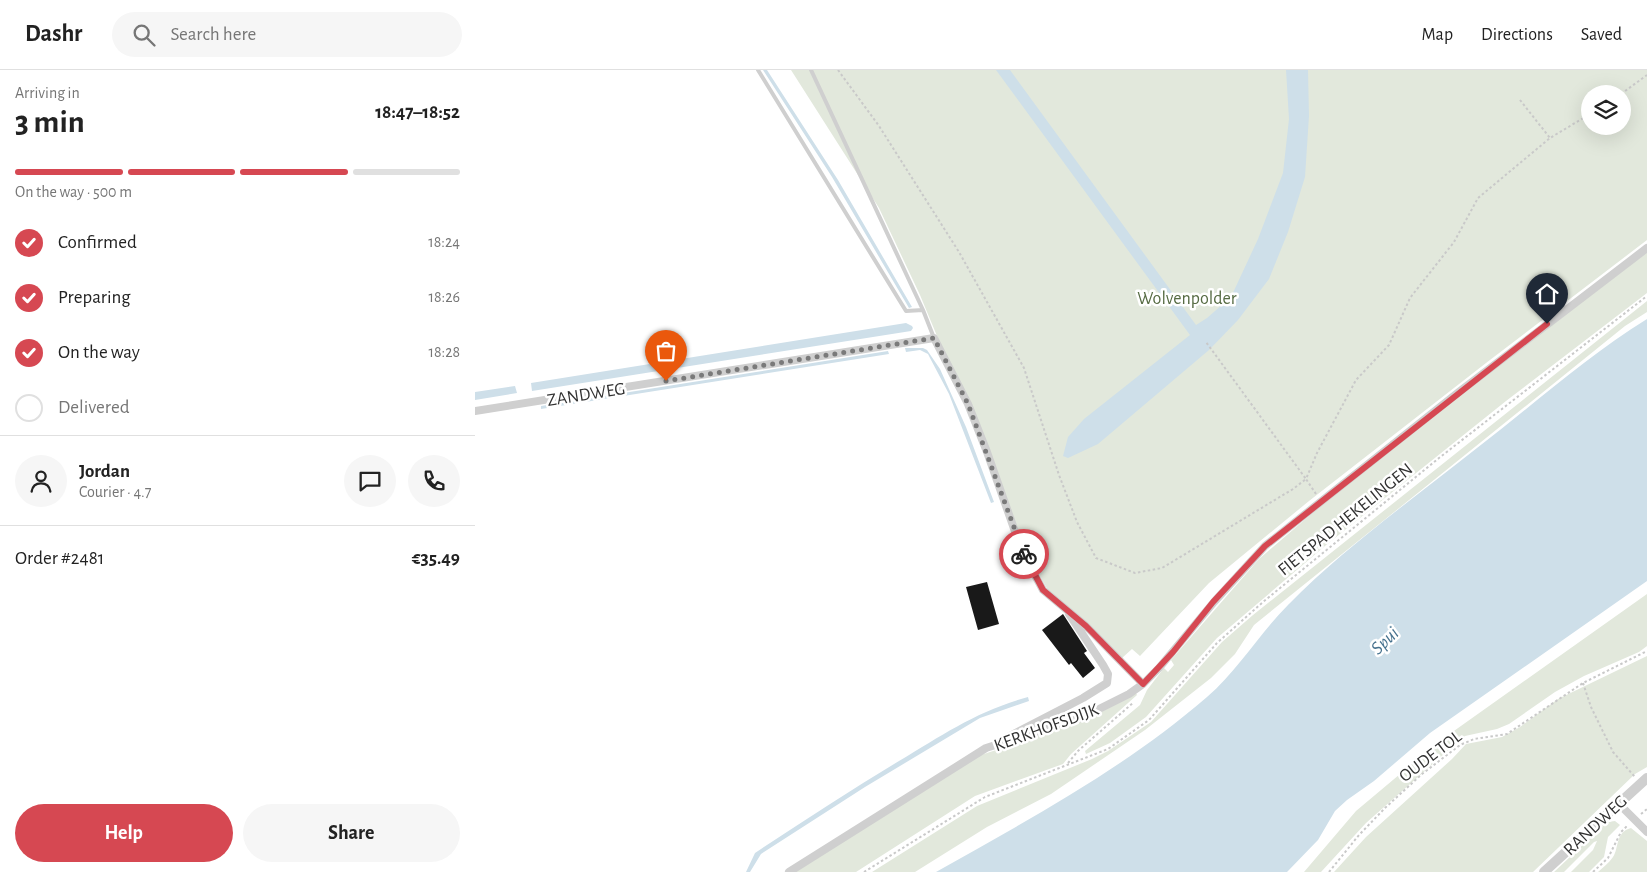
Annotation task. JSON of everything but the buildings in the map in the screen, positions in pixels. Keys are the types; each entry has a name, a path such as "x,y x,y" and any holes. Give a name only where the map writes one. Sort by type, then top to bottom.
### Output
{"street":[{"name":"KERKHOFSDIJK","path":"789,872 986,748 1081,718 1129,694 1143,684 1173,652 1213,602 1265,546 1475,380 1647,248"},
{"name":"ZANDWEG","path":"475,412 934,338"},
{"path":"934,338 968,404 1029,564 1043,590 1086,626 1143,684"},
{"path":"986,748 1083,698 1107,683 1108,674 1103,664 1065,608"},
{"name":"RANDWEG","path":"1544,872 1647,778"},
{"path":"1618,803 1647,832"}],"lane":[{"path":"758,70 906,311 923,310"},
{"path":"811,70 923,310 934,338"}],"path":[{"path":"838,70 879,126 959,252 1024,368 1059,475 1077,522 1097,558 1135,573 1162,568 1285,494 1306,479 1317,453 1356,380 1389,345 1411,298 1454,242 1478,198 1550,138 1581,119"},
{"path":"1631,87 1647,75"},
{"path":"1520,100 1550,138"},
{"name":"FIETSPAD HEKELINGEN","path":"865,872 985,797 1108,749 1149,720 1217,643 1263,602 1439,458 1647,296"},
{"path":"1206,342 1322,501"},
{"name":"OUDE TOL","path":"1329,872 1359,835 1385,808 1423,774 1460,745 1474,739 1507,734 1583,683 1647,651"},
{"path":"1583,683 1591,707 1613,752 1633,776"},
{"name":"FIETSPAD HEKELINGEN","path":"1066,765 1078,751 1139,697 1143,684"},
{"name":"RANDWEG","path":"1593,872 1608,858 1621,832 1647,809"}],"green space":[{"name":"Wolvenpolder","path":"791,70 1647,70 1647,240 1309,501 1209,583 1140,656 1132,649 1122,658 1048,590 1027,553 920,295 879,208"},
{"path":"1647,252 1647,293 1506,401 1325,546 1217,638 1146,717 1110,743 1086,754 1085,751 1140,705 1147,690 1164,668 1168,672 1174,665 1171,660 1259,559 1315,511 1472,385"},
{"path":"1647,301 1647,312 1625,326 1254,625 1235,654 1211,678 1145,730 1051,794 987,827 915,872 872,872 977,806 1092,759 1108,751 1151,722 1222,642 1253,615"},
{"path":"1647,594 1647,646 1639,652 1584,676 1555,692 1509,724 1497,729 1465,736 1366,823 1321,872 1304,872 1356,811 1437,743"},
{"path":"1647,656 1647,767 1635,774 1533,872 1334,872 1366,837 1466,744 1502,737 1520,727 1558,699"},
{"path":"1136,693 1137,695 1071,754 1063,764 975,796 856,872 795,872 981,755 1071,725"},
{"path":"1615,821 1620,825 1608,837 1604,857 1589,872 1571,872 1593,850 1597,841 1564,872 1554,872 1607,822"},
{"path":"1631,828 1647,841 1647,872 1598,872 1615,854 1622,833"}],"water":[{"path":"763,70 767,70 838,180 912,307 909,308 832,177"},
{"path":"996,70 1010,70 1196,325 1231,297 1258,239 1283,173 1289,119 1286,70 1308,70 1309,116 1305,177 1288,232 1269,279 1238,320 1209,350 1098,444 1068,458 1063,456 1068,437 1084,419 1190,335"},
{"name":"Spui","path":"1647,319 1647,581 1430,733 1374,781 1347,800 1335,811 1318,840 1287,872 936,872 1110,770 1176,723 1218,686 1239,664 1277,616 1333,563 1582,365"},
{"path":"906,323 912,326 911,331 532,391 531,383"},
{"path":"905,348 923,348 927,350 940,369 966,427 994,502 991,503 949,394 928,354 920,350 906,352"},
{"path":"888,351 889,354 541,409 541,406"},
{"path":"515,386 517,393 475,400 475,392"},
{"path":"1028,697 1029,701 980,718 865,787 761,854 750,872 746,872 755,853 864,782 961,724 993,709"}],"way so far":[{"path":"666,381 934,338 968,404 1024,554"}],"route":[{"path":"1024,554 1043,590 1086,626 1143,684 1173,652 1213,602 1265,546 1547,324"}]}
